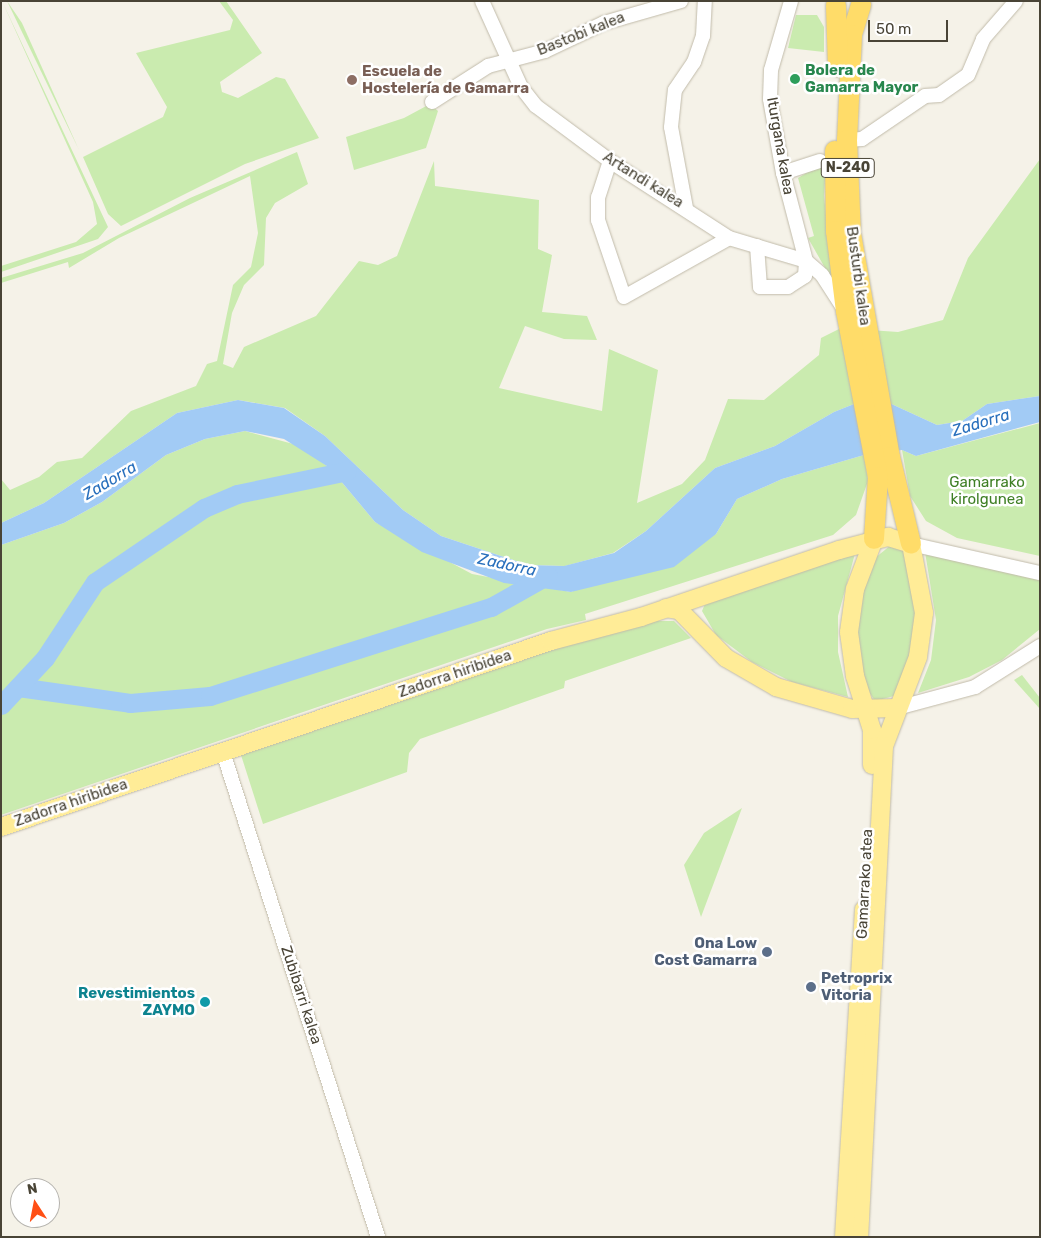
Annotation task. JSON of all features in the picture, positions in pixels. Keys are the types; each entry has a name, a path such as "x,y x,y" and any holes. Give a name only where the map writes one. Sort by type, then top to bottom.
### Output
{"highway":[{"name":"Busturbi kalea","path":"864,3 852,35 851,234 859,335 883,458 911,544"},
{"name":"N-240","path":"832,4 864,3"},
{"name":"Busturbi kalea","path":"832,4 835,222 846,311 859,335"},
{"name":"Busturbi kalea","path":"874,539 883,458"}],"main road":[{"name":"Zadorra hiribidea","path":"1,827 551,641 666,608 874,539 911,544"},
{"name":"Gamarrako atea","path":"844,1237 873,750 865,709 853,669 849,632 855,588 874,539"},
{"name":"Gamarrako atea","path":"859,1237 884,746 896,708 915,668 923,630 922,591 911,544"},
{"path":"695,625 700,596"},
{"path":"666,608 679,610 726,658 776,687 828,704 865,709 896,708"}],"street":[{"name":"Artandi kalea","path":"482,1 509,61 536,106 610,161 686,208 729,238 806,261 822,275 846,311"},
{"name":"Bastobi kalea","path":"432,102 488,66 545,51 604,23 681,1"},
{"path":"686,208 671,127 675,90 694,62 703,36 705,1"},
{"name":"Iturgana kalea","path":"791,1 771,70 770,99 783,173 806,261"},
{"path":"852,140 925,96 939,95 968,75 984,39 1016,1"},
{"path":"610,161 598,197 598,220 624,297 729,238"},
{"path":"783,173 820,161"},
{"path":"757,246 760,287 799,283 805,276 806,261"},
{"path":"911,544 1040,574"},
{"path":"896,708 975,687 1040,646"},
{"name":"Zubibarri kalea","path":"223,752 378,1237"}],"green space":[{"path":"2,1 108,227 98,239 1,272 1,266 76,242 97,224 93,202"},
{"path":"7,1 22,23 79,150"},
{"path":"219,1 226,1 262,53 220,82 222,92 238,98 276,77 285,79 319,138 245,164 121,226 108,214 83,157 163,117 167,107 136,53 230,30 233,20"},
{"path":"796,15 817,15 824,27 824,52 788,48"},
{"path":"430,104 438,111 426,148 354,170 346,137 404,118"},
{"path":"297,152 308,184 275,203 266,218 264,265 244,285 232,313 223,364 233,368 244,347 316,316 359,261 378,265 397,256 434,161 435,186 539,200 538,249 552,255 542,312 587,316 597,340 564,339 525,326 499,388 602,411 609,349 658,370 637,503 682,484 705,460 728,399 764,400 819,355 821,338 841,328 898,332 943,320 968,258 1040,159 1040,396 987,404 962,421 937,425 874,396 834,412 775,446 715,468 646,531 613,553 565,566 528,565 441,536 403,510 325,436 285,408 238,400 177,413 44,503 1,523 1,479 10,490 39,477 57,462 82,458 131,411 196,386 207,364 217,361 233,285 251,267 258,233 250,176 119,238 69,268 68,262 1,283 1,278 83,253 190,198"},
{"path":"826,161 824,196 833,282 808,238 814,236 798,178"},
{"name":"Gamarrako kirolgunea","path":"1040,423 1040,556 957,538 926,521 910,496 902,450 916,456"},
{"path":"245,431 297,445 330,468 375,522 472,574 571,592 716,534 737,499 782,479 864,455 868,481 856,515 833,535 585,614 586,620 547,629 1,815 1,545 64,523 102,502 166,455 205,439"},
{"path":"891,545 905,551 916,604 913,649 894,696 875,701 865,686 856,633 862,593 875,558"},
{"path":"856,550 838,616 838,652 848,697 792,682 752,662 716,635 702,611 705,604"},
{"path":"925,552 1040,579 1040,629 1002,660 969,677 918,693 931,660 936,620"},
{"path":"648,621 674,621 691,638 565,681 564,688 420,739 409,753 407,772 263,824 241,755 551,649"},
{"path":"1022,675 1040,698 1040,709 1014,680"},
{"path":"742,808 701,917 684,865 704,833"}],"water":[{"name":"Zadorra","path":"874,396 937,425 962,421 987,404 1040,396 1040,422 916,456 902,450 864,455 782,479 737,499 716,534 674,567 571,592 504,583 422,552 375,522 330,468 284,439 245,431 205,439 166,455 102,502 64,523 1,545 1,523 44,503 177,413 238,400 284,408 325,436 403,510 441,536 528,565 564,566 614,553 646,531 715,468 775,446 834,412"}],"waterway":[{"path":"1,705 45,658 95,582 204,508 237,494 347,471"},
{"name":"Zadorra","path":"18,687 130,703 210,696 491,607 548,575"}],"place":[{"name":"Bolera de Gamarra Mayor","path":"795,79"},
{"name":"Escuela de Hostelería de Gamarra","path":"352,80"},
{"name":"Ona Low Cost Gamarra","path":"767,952"},
{"name":"Petroprix Vitoria","path":"811,987"},
{"name":"Revestimientos ZAYMO","path":"205,1002"}]}
